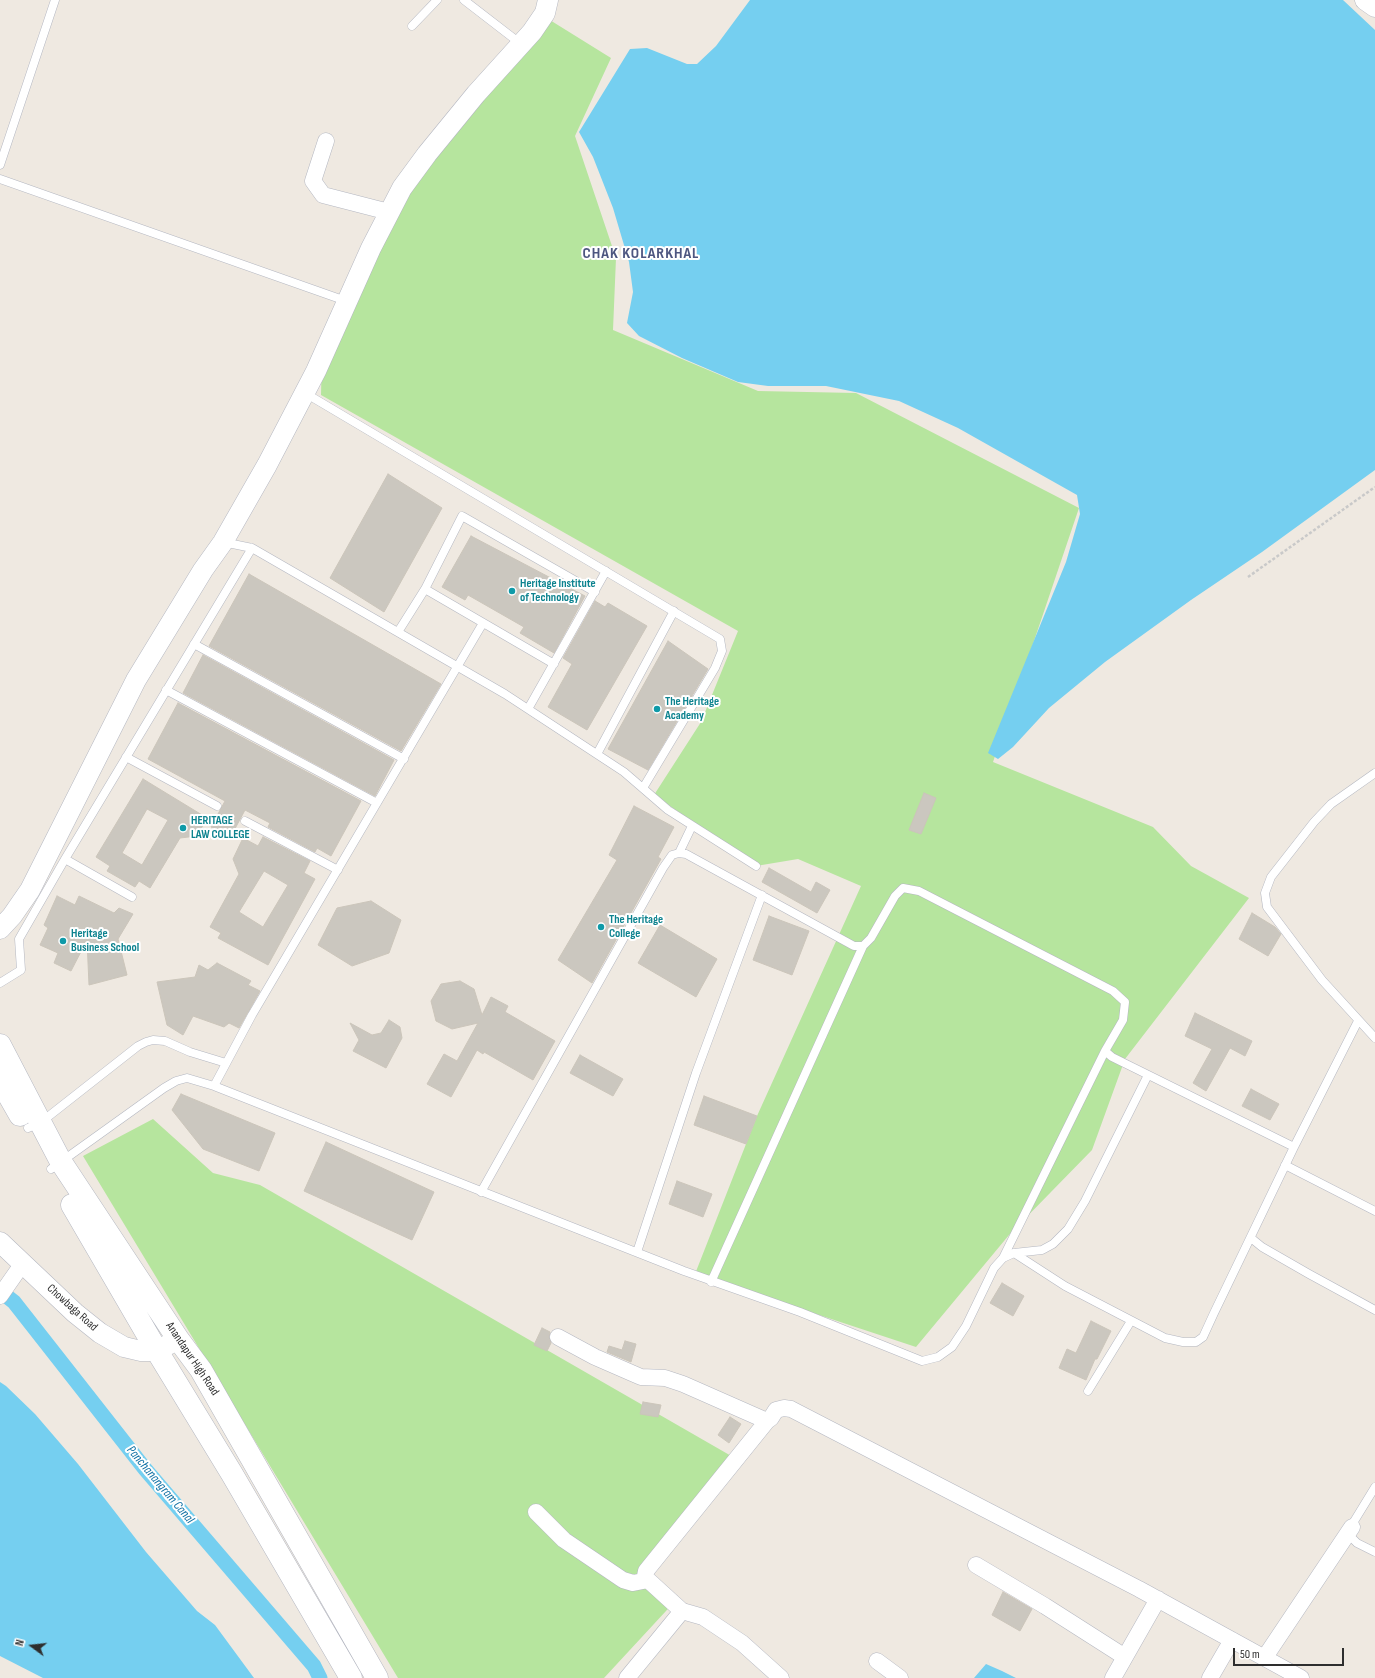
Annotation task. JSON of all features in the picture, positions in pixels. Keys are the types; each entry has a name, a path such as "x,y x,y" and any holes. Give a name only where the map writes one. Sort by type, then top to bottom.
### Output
{"main road":[{"name":"Anandapur High Road","path":"0,1045 34,1126 157,1351 232,1474 351,1678"},
{"name":"Anandapur High Road","path":"0,1080 34,1126"},
{"name":"Anandapur High Road","path":"56,1165 178,1339 202,1370 377,1678"}],"street":[{"path":"0,929 12,916 30,890 136,680 199,577 223,542 267,465 316,371 389,212 402,188 427,154 476,94 532,32 545,13 548,0"},
{"path":"1365,0 1375,7"},
{"path":"326,141 313,181 323,195 389,212"},
{"name":"Chowbaga Road","path":"0,1242 75,1313 100,1333 124,1347 142,1352 157,1351"},
{"path":"0,1296 23,1263"},
{"path":"558,1337 595,1357 640,1377 665,1378 683,1384 767,1421"},
{"path":"157,1351 178,1339"},
{"path":"781,1678 742,1642 703,1617 682,1611 645,1576 649,1567 776,1410 784,1408 791,1409 1158,1600 1265,1657 1296,1677"},
{"path":"536,1512 564,1540 623,1580 633,1582 648,1580"},
{"path":"1265,1657 1352,1527"},
{"path":"976,1565 1125,1656"},
{"path":"1113,1678 1158,1600"},
{"path":"627,1678 682,1611"},
{"path":"1210,1678 1232,1640"},
{"path":"877,1660 900,1678"}],"lane":[{"path":"0,165 55,0"},
{"path":"412,26 437,0"},
{"path":"464,0 522,44"},
{"path":"0,179 348,301"},
{"path":"305,393 720,639 722,651 715,668 643,788"},
{"path":"398,632 425,589 462,516 595,592"},
{"path":"223,542 252,548 528,709 624,772 668,810 756,866"},
{"path":"0,983 21,970 19,939 65,858 252,548"},
{"path":"528,709 606,571"},
{"path":"425,589 554,664"},
{"path":"597,754 674,611"},
{"path":"214,1086 252,1015 483,623"},
{"path":"194,644 404,759"},
{"path":"166,690 377,803"},
{"path":"126,757 217,806"},
{"path":"1374,1035 1358,1021 1322,980 1267,907 1265,893 1271,877 1314,822 1331,804 1375,773"},
{"path":"245,821 338,870"},
{"path":"679,853 692,826"},
{"path":"481,1192 663,868 672,855 679,853 686,854 854,946 863,946"},
{"path":"65,858 132,897"},
{"path":"56,1165 176,1081 188,1078 214,1086 711,1282 800,1312 922,1362 938,1358 952,1347 966,1326 994,1268 1003,1258 1105,1051 1123,1020 1125,1002 1113,991 919,891 904,888 895,896 871,938 863,946 711,1282"},
{"path":"637,1252 696,1073 762,895"},
{"path":"1014,1253 1065,1286 1165,1338 1183,1342 1196,1342 1202,1336 1294,1146 1358,1021"},
{"path":"34,1126 138,1046 146,1042 153,1040 165,1041 190,1052 226,1063"},
{"path":"1105,1051 1112,1057 1294,1146"},
{"path":"1003,1258 1014,1253 1042,1250 1053,1244 1068,1229 1084,1201 1148,1075"},
{"path":"1285,1165 1375,1211"},
{"path":"1250,1238 1262,1247 1375,1310"},
{"path":"1088,1390 1131,1321"},
{"path":"1375,1487 1350,1532 1352,1538 1357,1543 1375,1552"}],"path":[{"path":"1248,577 1375,486"}],"green space":[{"path":"545,17 611,58 575,136 616,258 613,330 758,391 856,393 1079,508 993,762 1153,827 1191,866 1249,898 1125,1059 1092,1150 1009,1235 916,1347 695,1274 757,1116 861,886 798,859 756,866 654,795 701,722 738,631 321,395 322,352 397,188"},
{"path":"153,1119 213,1173 260,1185 733,1457 646,1568 678,1598 604,1678 398,1678 83,1156"}],"water":[{"path":"750,0 1343,0 1375,30 1375,470 1262,552 1191,600 1105,662 1049,708 1013,747 998,759 988,753 1066,562 1080,514 1077,495 958,428 899,401 826,386 768,386 738,382 682,358 639,336 627,323 633,292 629,262 613,208 593,157 579,132 630,49 647,48 687,64 697,64 716,46"},
{"path":"0,1382 35,1414 78,1464 146,1552 197,1611 215,1625 254,1678 43,1678 0,1656"},
{"path":"986,1664 1002,1671 1016,1678 974,1678"}],"building":[{"path":"388,474 442,508 384,612 330,578"},
{"name":"Heritage Institute of Technology","path":"471,536 585,596 554,653 520,633 524,627 468,595 465,600 442,587"},
{"path":"249,574 441,684 401,751 209,646"},
{"path":"595,601 605,607 608,603 647,626 587,730 548,707 572,664 563,658"},
{"name":"The Heritage Academy","path":"668,641 708,669 648,770 608,749"},
{"path":"203,655 394,760 375,796 183,693"},
{"path":"178,703 361,801 331,856 317,848 315,852 268,827 270,823 245,810 230,838 211,827 225,801 148,759"},
{"name":"HERITAGE LAW COLLEGE","path":"143,779 207,818 197,836 180,838 150,888 139,881 135,887 107,871 110,866 96,857","holes":["147,809 168,820 142,865 122,853"]},
{"path":"924,793 936,798 921,834 909,830"},
{"path":"634,806 674,827 658,857 661,859 592,983 558,960 617,860 609,855"},
{"path":"263,837 310,861 304,873 315,879 268,965 218,938 221,933 210,927 239,874 233,859 243,838 258,846","holes":["264,871 288,885 263,927 239,912"]},
{"path":"769,868 811,892 816,882 830,890 817,913 762,882"},
{"name":"Heritage Business School","path":"57,896 75,905 79,896 114,913 119,908 133,914 118,939 127,975 89,985 87,940 71,971 54,963 58,953 40,945 48,928 44,925"},
{"path":"371,901 401,920 389,953 352,966 318,945 337,908"},
{"path":"1252,913 1275,927 1281,934 1268,956 1239,939"},
{"path":"769,916 809,931 792,975 753,960"},
{"path":"660,925 717,959 696,997 638,963"},
{"path":"217,963 251,981 248,985 260,991 239,1028 229,1023 224,1027 193,1016 183,1035 167,1025 157,982 195,977 199,965 208,970"},
{"path":"460,981 474,989 482,1015 491,997 508,1006 505,1012 555,1041 533,1080 484,1052 483,1054 477,1050 451,1097 427,1084 444,1054 457,1061 478,1023 452,1029 436,1021 431,1001 441,984"},
{"path":"1195,1013 1252,1041 1245,1056 1230,1048 1206,1091 1193,1083 1212,1049 1185,1036"},
{"path":"389,1020 400,1027 402,1038 386,1068 353,1051 359,1040 350,1023 372,1035 381,1033"},
{"path":"580,1055 623,1079 613,1096 570,1073"},
{"path":"1251,1089 1279,1104 1270,1120 1242,1106"},
{"path":"181,1094 275,1133 259,1171 203,1149 172,1110"},
{"path":"704,1096 757,1116 746,1144 694,1125"},
{"path":"326,1142 434,1192 412,1240 304,1191"},
{"path":"677,1181 712,1194 703,1217 669,1204"},
{"path":"1002,1283 1024,1296 1013,1316 990,1303"},
{"path":"1091,1321 1111,1331 1097,1359 1095,1359 1086,1380 1059,1368 1067,1349 1076,1353"},
{"path":"542,1328 550,1332 549,1337 551,1343 547,1351 534,1345"},
{"path":"625,1341 636,1344 631,1362 607,1352 609,1346 622,1350"},
{"path":"643,1402 661,1405 658,1417 640,1414"},
{"path":"730,1417 741,1424 729,1443 718,1435"},
{"path":"1003,1592 1032,1609 1020,1631 992,1615"}],"waterway":[{"name":"Panchanangram Canal","path":"0,1291 14,1302 145,1469 314,1666 320,1678"}],"place":[{"name":"Heritage Institute of Technology","path":"512,591"},
{"name":"The Heritage Academy","path":"657,709"},
{"name":"HERITAGE LAW COLLEGE","path":"183,828"},
{"name":"The Heritage College","path":"601,927"},
{"name":"Heritage Business School","path":"63,941"}],"district":[{"name":"CHAK KOLARKHAL","path":"641,254"}]}
